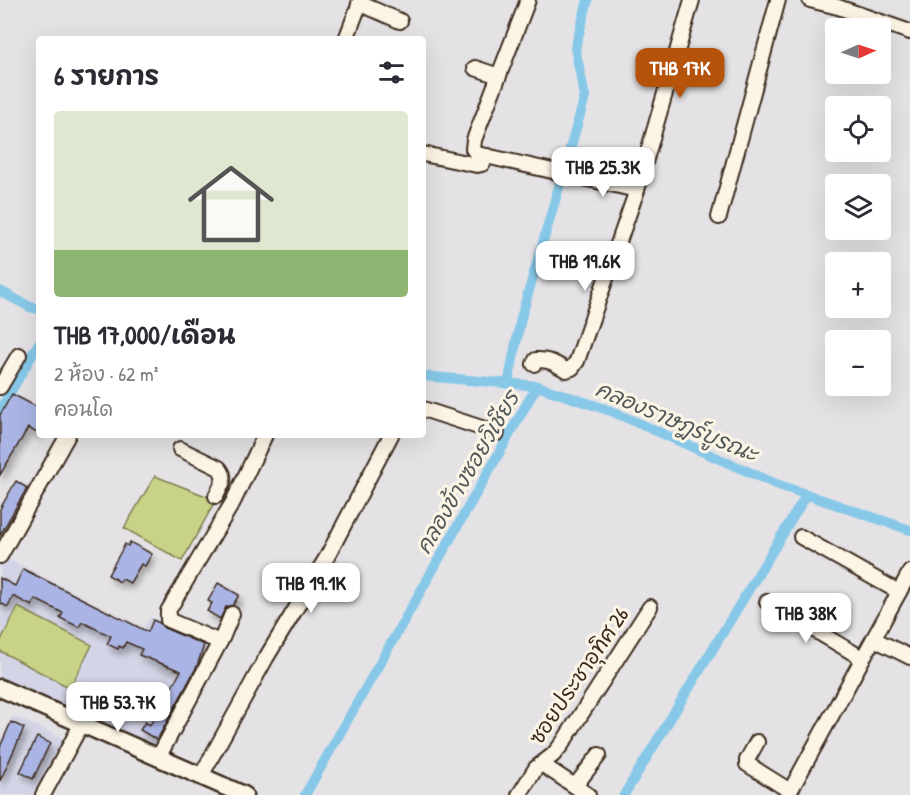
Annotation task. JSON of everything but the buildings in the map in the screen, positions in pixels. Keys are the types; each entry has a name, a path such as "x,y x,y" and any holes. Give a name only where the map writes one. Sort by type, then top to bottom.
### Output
{"main road":[{"path":"0,688 79,729 222,793 244,795"},
{"path":"0,700 201,776 222,793"}],"street":[{"path":"528,0 474,140 473,149 477,154 638,190"},
{"path":"534,364 536,360 544,359 566,370 572,368 577,361 638,190 692,0"},
{"path":"719,217 778,0"},
{"path":"810,0 838,7 910,32"},
{"path":"347,36 360,2 400,21"},
{"path":"475,68 499,76"},
{"path":"426,155 477,165 482,164 487,156"},
{"path":"0,387 19,355"},
{"path":"426,410 497,433"},
{"path":"0,556 66,438"},
{"path":"220,642 168,620 168,611 233,502 264,438"},
{"path":"201,776 266,658 327,557 389,438"},
{"path":"180,449 219,468 224,474 225,478 216,496"},
{"path":"801,537 899,592"},
{"path":"757,742 747,764 789,793 910,572"},
{"path":"766,603 862,658"},
{"name":"ซอยประชาอุทิศ 26","path":"519,795 536,768 543,765 562,744 650,607"},
{"path":"158,758 220,642 232,614"},
{"path":"874,639 910,657"},
{"path":"43,795 79,729"},
{"path":"575,786 599,755"},
{"path":"543,765 588,795"}],"shaded area":[{"path":"4,557 143,629 150,617 215,643 158,748 61,707 0,678 0,564"},
{"path":"13,716 65,739 36,795 0,795 0,743"}],"green space":[{"path":"155,476 216,500 182,561 124,528"},
{"path":"18,607 92,645 70,688 0,651 0,642"}],"waterway":[{"path":"508,384 521,318 585,97 575,48 588,0"},
{"name":"คลองราษฎร์บูรณะ","path":"0,291 36,308"},
{"path":"0,410 36,348"},
{"name":"คลองราษฎร์บูรณะ","path":"426,376 537,386 611,411 776,484 910,530"},
{"name":"คลองข้างซอยวิเชียร","path":"305,795 537,386"},
{"path":"624,795 807,494"}]}
